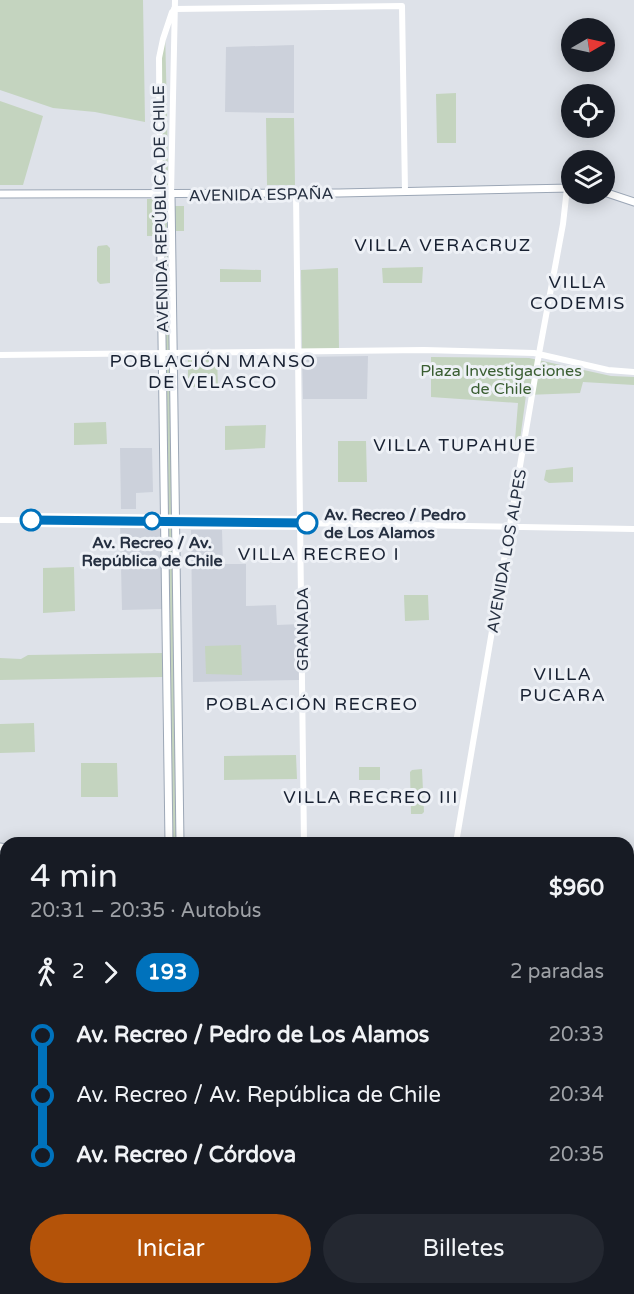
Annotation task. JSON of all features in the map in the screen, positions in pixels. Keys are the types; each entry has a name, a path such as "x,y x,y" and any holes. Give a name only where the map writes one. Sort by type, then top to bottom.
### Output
{"main road":[{"name":"AVENIDA ESPAÑA","path":"0,195 171,195 561,188"},
{"name":"AVENIDA REPÚBLICA DE CHILE","path":"160,195 169,837"},
{"name":"AVENIDA REPÚBLICA DE CHILE","path":"171,195 180,837"},
{"path":"615,196 634,202"},
{"path":"163,424 171,426 174,431"},
{"path":"165,589 172,591 176,588"},
{"path":"166,633 177,633"},
{"path":"168,770 179,770"}],"street":[{"name":"AVENIDA REPÚBLICA DE CHILE","path":"171,195 175,0"},
{"path":"174,9 402,6 405,192"},
{"name":"AVENIDA REPÚBLICA DE CHILE","path":"160,195 159,58 174,9"},
{"path":"159,58 165,55 172,59"},
{"path":"159,159 171,159"},
{"name":"GRANADA","path":"296,193 304,837"},
{"name":"AVENIDA LOS ALPES","path":"457,837 567,204"},
{"path":"0,355 424,350 539,354 608,370 634,372"},
{"path":"0,520 634,529"}],"shaded area":[{"path":"294,45 294,113 225,112 226,47"},
{"path":"368,356 367,399 303,399 302,357"},
{"path":"120,448 152,448 153,492 136,493 136,509 121,509"},
{"path":"120,522 162,523 162,609 122,610"},
{"path":"191,530 222,530 223,564 246,564 246,606 276,605 277,625 300,624 299,680 193,682"}],"green space":[{"path":"0,0 143,0 145,122 95,112 53,108 0,90"},
{"path":"165,29 178,837 171,837 162,40"},
{"path":"456,93 456,143 437,143 436,94"},
{"path":"0,101 43,116 23,185 0,185"},
{"path":"266,118 294,118 295,185 267,185"},
{"path":"147,199 155,199 157,202 157,234 155,236 147,236"},
{"path":"174,206 184,206 184,231 174,231"},
{"path":"107,245 110,248 110,283 100,284 97,281 97,248"},
{"path":"423,267 422,283 383,283 382,268"},
{"path":"338,268 339,349 302,349 301,270"},
{"path":"220,269 261,270 261,282 220,282"},
{"path":"188,356 217,356 218,387 188,387"},
{"name":"Plaza Investigaciones de Chile","path":"431,357 529,358 611,376 634,377 634,385 583,382 580,393 526,395 520,440 515,440 518,403 431,397"},
{"path":"106,422 107,444 74,445 74,423"},
{"path":"266,425 265,448 225,450 225,426"},
{"path":"338,441 366,441 367,482 338,482"},
{"path":"573,467 573,482 549,483 544,480 546,470"},
{"path":"74,567 75,611 43,613 43,568"},
{"path":"404,595 428,595 429,620 405,621"},
{"path":"241,645 242,675 206,674 205,646"},
{"path":"163,653 163,677 0,680 0,658 21,659 28,655"},
{"path":"34,723 35,752 0,753 0,724"},
{"path":"296,755 297,779 224,780 224,756"},
{"path":"81,763 117,763 118,797 81,797"},
{"path":"359,767 380,767 380,780 359,780"},
{"path":"422,769 424,812 411,814 410,772"}],"bus line":[{"name":"193","path":"31,520 307,523"}],"place":[{"name":"Av. Recreo / Av. República de Chile","path":"152,521"},
{"name":"Av. Recreo / Pedro de Los Alamos","path":"307,523"}],"district":[{"name":"VILLA VERACRUZ","path":"443,245"},
{"name":"VILLA CODEMIS","path":"578,292"},
{"name":"POBLACIÓN MANSO DE VELASCO","path":"213,371"},
{"name":"VILLA TUPAHUE","path":"455,445"},
{"name":"VILLA RECREO I","path":"319,554"},
{"name":"VILLA PUCARA","path":"563,684"},
{"name":"POBLACIÓN RECREO","path":"312,704"},
{"name":"VILLA RECREO III","path":"371,797"}]}
